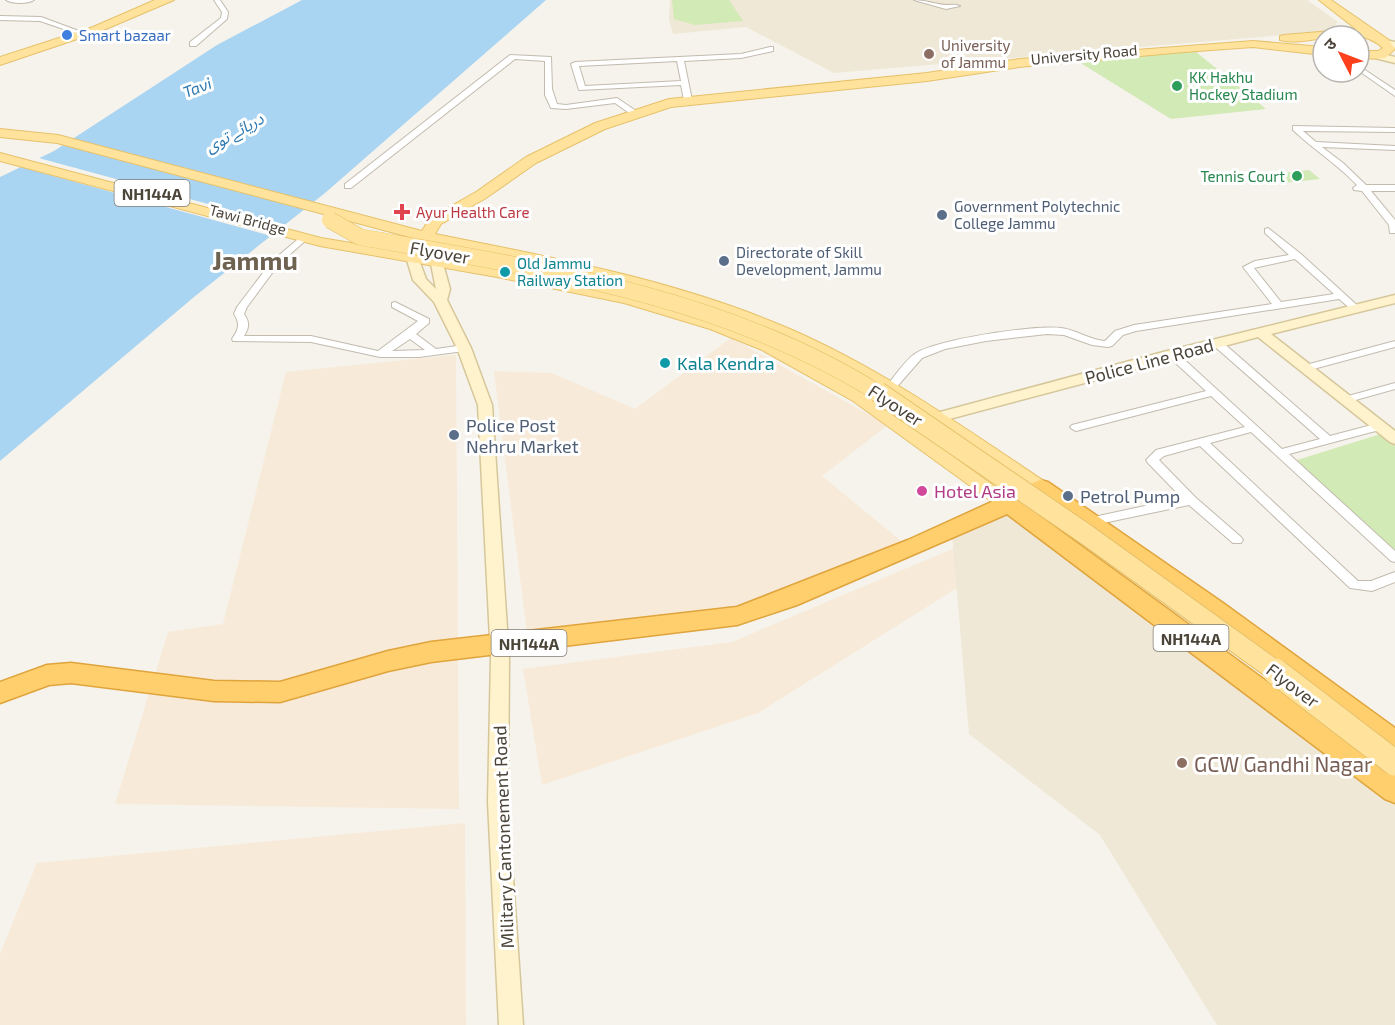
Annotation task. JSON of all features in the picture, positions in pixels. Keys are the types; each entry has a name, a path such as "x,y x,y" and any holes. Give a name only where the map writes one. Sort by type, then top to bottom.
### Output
{"highway":[{"name":"NH144A","path":"0,704 47,684 63,682 205,699 271,702 307,697 400,669 751,612 1005,511 1043,489 1214,609 1395,743"},
{"name":"NH144A","path":"1005,511 1063,544 1384,768 1395,791"},
{"name":"NH144A","path":"0,693 47,675 71,673 193,689 256,693 280,692 410,656 499,652"}],"main road":[{"path":"0,62 82,34 142,10 159,0"},
{"path":"0,62 85,37 132,18 159,0"},
{"path":"1317,0 1346,21 1347,24"},
{"path":"1324,0 1357,26 1385,41 1389,51 1371,56"},
{"name":"University Road","path":"481,195 523,165 554,147 635,113 690,100 762,88 908,75 1008,61 1311,36"},
{"name":"University Road","path":"1245,42 1311,50"},
{"path":"3,135 58,140 329,224 413,260 467,268 627,299 716,326 808,366 859,397 905,428 1005,511"},
{"path":"6,156 295,234 329,224 394,230 586,269 718,306 785,333 891,387 1043,489"},
{"path":"413,260 435,221 481,195"},
{"path":"437,264 441,240 453,221 477,202 481,195"},
{"path":"394,230 461,205"},
{"path":"453,221 472,247"},
{"name":"Flyover","path":"329,224 632,293 722,321 805,356 868,392 1018,494 1196,622 1384,768"},
{"name":"Flyover","path":"329,224 360,237 635,290 726,318 820,358 873,389 1024,491 1211,625 1384,768"},
{"path":"467,268 457,261 468,252 506,254"}],"street":[{"path":"9,0 31,0"},
{"path":"193,44 224,19 225,12 217,0"},
{"path":"916,0 946,7 957,6"},
{"path":"0,18 45,19 82,34"},
{"path":"684,83 582,88 575,64 751,55 770,49"},
{"path":"1371,60 1374,56 1395,60"},
{"path":"348,186 513,57 548,59 551,74 548,92 554,105 566,107 617,100 635,113"},
{"path":"680,59 684,83 690,100"},
{"path":"1371,77 1395,94"},
{"path":"1392,228 1357,188 1296,128 1395,130"},
{"path":"1313,146 1395,150"},
{"path":"1357,188 1395,189"},
{"path":"1268,231 1356,309"},
{"path":"295,234 242,307 239,314 243,319 244,328 237,339 311,339 380,354 434,352 464,348"},
{"path":"1279,306 1248,267 1298,256"},
{"path":"413,260 420,280 440,300"},
{"name":"Military Cantonement Road","path":"437,264 443,289 440,300 464,348 484,405 499,652 498,802 511,1025"},
{"path":"891,387 906,373 918,356 942,346 1060,331 1105,345 1119,333 1134,328 1342,296"},
{"name":"Police Line Road","path":"905,428 934,417 969,410 1172,354 1395,299"},
{"path":"380,354 425,321 395,305"},
{"path":"1260,332 1395,440"},
{"path":"410,334 434,352"},
{"path":"1216,344 1329,440"},
{"path":"1306,368 1395,344"},
{"path":"1172,354 1395,558"},
{"path":"1345,400 1395,387"},
{"path":"1076,427 1213,392"},
{"path":"917,405 969,410 956,431"},
{"path":"1280,453 1379,427"},
{"path":"1237,540 1191,500 1152,460 1160,453 1253,428"},
{"path":"1202,442 1355,585 1372,586 1395,577"},
{"path":"1089,522 1191,500"}],"shaded area":[{"name":"University of Jammu","path":"670,0 1307,0 1338,22 1336,24 1311,24 1311,33 834,73 746,27 673,34 669,19"},
{"path":"731,338 888,425 822,476 906,545 741,610 527,633 494,371 552,373 635,409"},
{"path":"456,355 459,809 115,804 168,632 223,624 286,372"},
{"name":"GCW Gandhi Nagar","path":"1015,508 1395,792 1395,1025 1217,1025 1100,835 969,734 952,534"},
{"path":"957,547 960,586 758,713 542,785 523,669 732,642"},
{"path":"465,823 466,1025 0,1025 0,954 37,863"}],"green space":[{"path":"672,0 729,0 743,21 695,25 674,19"},
{"name":"KK Hakhu Hockey Stadium","path":"1195,51 1266,109 1171,119 1079,62"},
{"name":"Tennis Court","path":"1309,170 1320,179 1284,183 1274,174"},
{"path":"1384,433 1395,442 1395,557 1297,460"}],"water":[{"path":"302,0 546,0 325,193 194,297 0,461 0,177 54,151 217,45"}],"pier":[{"path":"35,157 289,226 275,237 17,166"}],"place":[{"name":"Smart bazaar","path":"67,35"},
{"name":"University of Jammu","path":"929,54"},
{"name":"KK Hakhu Hockey Stadium","path":"1177,86"},
{"name":"Tennis Court","path":"1297,176"},
{"name":"Ayur Health Care","path":"402,212"},
{"name":"Government Polytechnic College Jammu","path":"942,215"},
{"name":"Directorate of Skill Development, Jammu","path":"724,261"},
{"name":"Old Jammu Railway Station","path":"505,272"},
{"name":"Kala Kendra","path":"665,363"},
{"name":"Police Post Nehru Market","path":"454,435"},
{"name":"Hotel Asia","path":"922,491"},
{"name":"Petrol Pump","path":"1068,496"},
{"name":"GCW Gandhi Nagar","path":"1182,763"}],"district":[{"name":"Jammu","path":"255,259"}],"water label":[{"name":"Tavi","path":"197,87"},
{"name":"دریائے توی","path":"234,132"}]}
